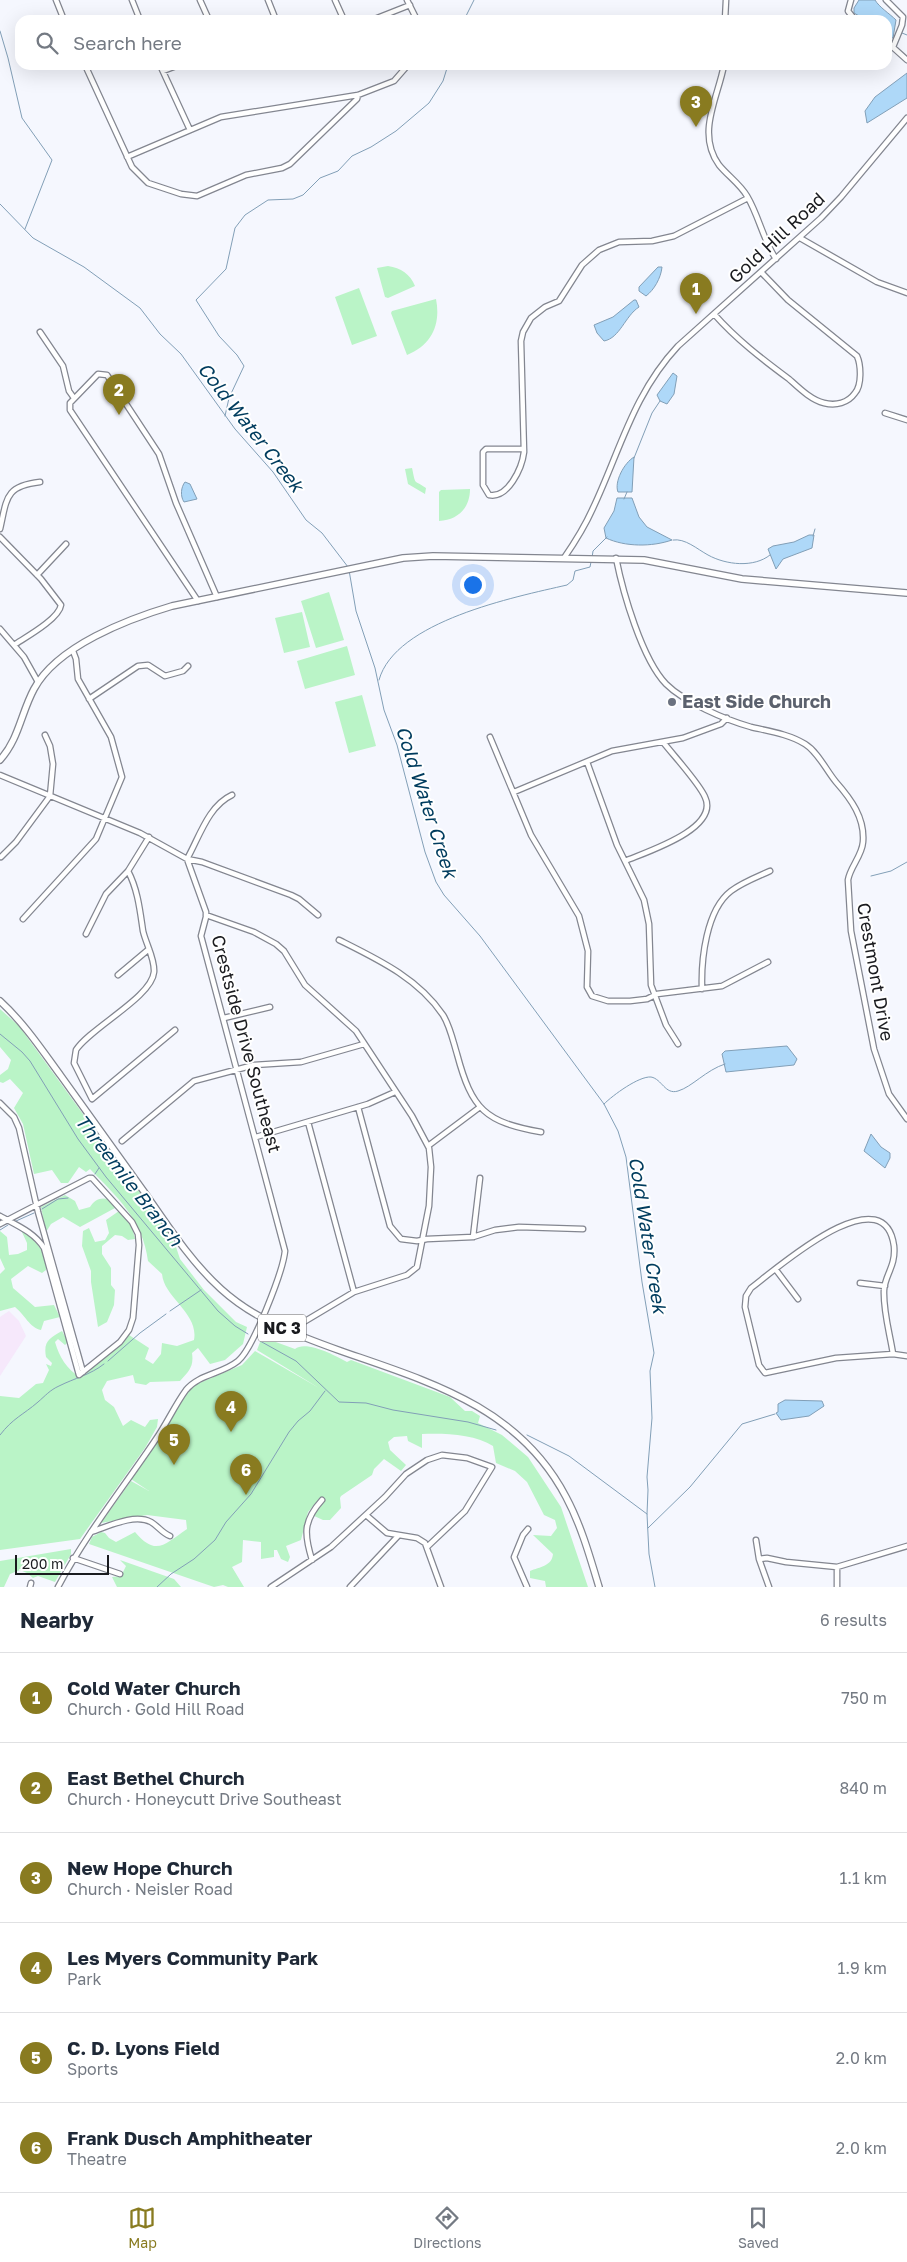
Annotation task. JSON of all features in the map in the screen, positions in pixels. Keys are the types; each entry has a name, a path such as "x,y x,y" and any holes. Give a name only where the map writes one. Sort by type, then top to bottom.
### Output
{"main road":[{"path":"0,760 15,741 38,682 49,669 96,636 126,621 172,606 403,558 433,556 616,558 657,561 742,579 907,593"},
{"name":"NC 3","path":"0,1001 30,1034 185,1249 221,1289 262,1318 300,1336 460,1395 502,1422 537,1455 565,1495 582,1535 600,1587"}],"street":[{"path":"56,0 62,15"},
{"path":"132,0 138,15"},
{"path":"200,0 207,15"},
{"path":"268,0 274,15"},
{"path":"335,0 342,15"},
{"path":"726,0 726,15"},
{"path":"851,0 848,11 852,15"},
{"path":"886,0 900,13 903,20 893,46 907,60"},
{"path":"382,15 408,2 414,15"},
{"path":"87,70 127,158 137,175 148,183 181,194 200,195 246,175 282,168 290,164 357,99 358,95"},
{"path":"127,158 221,117 358,95 394,81 404,70"},
{"path":"723,70 710,115 710,141 720,166 748,198 776,259"},
{"path":"163,71 190,130"},
{"name":"Gold Hill Road","path":"564,558 593,509 628,423 650,382 678,346 800,238 842,196 907,118"},
{"path":"524,449 486,449 483,452 483,485 488,495 498,494 510,483 523,461 524,449 521,341 523,332 531,318 545,307 559,301 582,265 599,250 619,242 663,240 748,198"},
{"path":"800,238 878,282 907,293"},
{"path":"714,314 736,338 811,397 826,403 844,403 849,400 859,386 857,356 788,300 761,272"},
{"path":"40,332 63,366 69,391 74,398"},
{"path":"198,600 71,412 69,405 98,374 105,373 110,379 159,454 173,496 217,597"},
{"path":"884,413 907,420"},
{"path":"0,529 11,493 20,485 40,482"},
{"path":"0,537 58,598 60,609 52,618 14,646"},
{"path":"37,575 66,544"},
{"name":"Crestmont Drive","path":"616,558 625,598 646,649 662,679 677,692 727,718 805,744 816,754 856,808 863,842 848,880 851,932 880,1072 889,1094 907,1118"},
{"path":"0,629 24,657 38,682"},
{"path":"23,920 96,839 119,788 122,774 111,737 78,679 76,659 73,651"},
{"path":"89,699 138,666 148,665 165,676 183,671 188,666"},
{"path":"514,792 621,748 663,742 700,732 721,724 727,718"},
{"path":"1,857 16,842 50,796 54,764 45,735"},
{"path":"490,737 532,835 580,920 588,951 586,984 589,992 597,999 608,1001 647,999 654,996 722,986 768,962"},
{"path":"625,861 689,831 700,824 706,813 705,797 663,742"},
{"path":"587,762 607,820 642,894 647,911 650,978 654,996 666,1025 678,1044"},
{"path":"0,775 148,838 187,860 202,862 291,895 299,899 318,915"},
{"path":"187,860 204,825 226,798 232,795"},
{"path":"86,934 106,894 128,871 148,838"},
{"name":"Crestside Drive Southeast","path":"58,1587 89,1533 156,1438 187,1390 198,1380 239,1361 248,1349 283,1262 285,1250 201,936 206,915 187,860"},
{"path":"128,871 142,912 154,971 149,984 80,1045 75,1052 74,1063 92,1099 175,1030"},
{"path":"702,989 702,960 719,904 740,885 770,871"},
{"path":"206,915 254,932 276,944 288,956 305,985 352,1026 412,1116 428,1146 431,1168 430,1194 418,1265 415,1270 354,1292 297,1326"},
{"path":"339,940 397,971 438,1009 447,1022 465,1082 480,1107 506,1125 541,1132"},
{"path":"118,975 148,949"},
{"path":"224,1018 270,1007"},
{"path":"122,1141 189,1084 237,1069 265,1063 301,1062 364,1044"},
{"path":"256,1137 358,1107 395,1092"},
{"path":"0,1104 14,1117 19,1128 81,1373"},
{"path":"358,1107 392,1230 404,1240 417,1242 422,1240 473,1237 494,1230 519,1227 583,1229"},
{"path":"428,1146 480,1107"},
{"path":"308,1122 354,1292"},
{"path":"0,1224 92,1178 132,1222 138,1234 139,1245 131,1325 120,1342 81,1373"},
{"path":"473,1237 480,1178"},
{"path":"0,1216 34,1236 44,1248 81,1373"},
{"path":"894,1354 884,1296 885,1286 893,1266 893,1242 887,1229 874,1220 853,1221 835,1228 751,1288 745,1298 745,1307 761,1370 765,1373 827,1359 894,1354 907,1356"},
{"path":"776,1270 798,1299"},
{"path":"860,1284 885,1286"},
{"path":"271,1587 336,1543 410,1470 434,1457 442,1455 467,1458 492,1467 465,1511 428,1547"},
{"path":"312,1560 307,1541 307,1521 313,1510 322,1500"},
{"path":"366,1515 387,1533 417,1538 428,1547 441,1587"},
{"path":"89,1533 113,1523 146,1521 170,1536"},
{"path":"527,1587 514,1557 523,1535 528,1529"},
{"path":"350,1587 398,1536"},
{"path":"756,1540 759,1559 769,1587"},
{"path":"759,1559 767,1558 792,1563 837,1566 907,1546"},
{"path":"73,1558 120,1574"},
{"path":"837,1566 837,1587"}],"shaded area":[{"path":"9,1311 19,1321 26,1336 0,1376 0,1317"}],"green space":[{"path":"388,266 404,272 415,286 388,298 385,297 377,268"},
{"path":"359,288 377,336 352,345 335,297"},
{"path":"436,299 437,317 433,333 423,346 407,355 391,313 392,311"},
{"path":"412,468 416,481 426,488 425,494 408,484 405,469"},
{"path":"470,489 468,502 462,512 452,518 439,521 439,492 441,490"},
{"path":"329,592 344,640 316,648 301,601"},
{"path":"302,612 310,647 284,653 275,618"},
{"path":"347,646 355,675 305,689 297,661"},
{"path":"362,695 376,746 349,753 335,702"},
{"path":"0,1009 19,1026 163,1224 175,1244 180,1259 204,1290 236,1322 247,1327 243,1344 225,1360 210,1364 198,1348 192,1353 190,1368 180,1381 150,1382 146,1385 135,1383 133,1375 107,1381 102,1390 105,1400 114,1407 123,1426 131,1420 145,1427 150,1420 158,1419 157,1427 145,1448 80,1539 0,1550 0,1396 19,1398 36,1384 43,1383 49,1370 46,1364 51,1366 52,1363 46,1357 45,1352 48,1341 62,1331 68,1342 65,1345 58,1339 55,1342 67,1367 80,1377 124,1342 129,1335 149,1348 145,1359 153,1364 161,1354 162,1343 177,1346 194,1340 194,1330 187,1314 164,1283 162,1274 148,1261 141,1233 135,1221 119,1200 90,1169 86,1172 79,1167 68,1183 61,1183 52,1170 34,1174 23,1124 14,1108 23,1093 10,1079 3,1083 0,1082 0,1075 8,1069 11,1060 0,1047"},
{"path":"65,1195 75,1201 79,1210 90,1207 95,1201 102,1198 108,1199 115,1208 80,1227 63,1217 51,1224 46,1232 41,1207"},
{"path":"119,1211 132,1227 135,1239 128,1240 122,1236 115,1235 102,1246 102,1254 111,1268 111,1285 115,1290 114,1305 107,1322 98,1327 91,1271 82,1246 83,1231 89,1228 95,1242 105,1240 109,1233 106,1220"},
{"path":"21,1230 39,1247 46,1263 46,1270 42,1273 28,1266 11,1279 13,1288 35,1307 54,1305 60,1317 44,1321 41,1330 30,1324 15,1307 0,1311 0,1274 5,1269 0,1258 0,1231 7,1237 9,1255 27,1250 27,1243"},
{"path":"262,1337 295,1349 306,1346 329,1353 347,1362 351,1360 450,1397 465,1411 472,1411 480,1416 478,1423 502,1435 528,1457 561,1507 588,1587 546,1587 545,1581 530,1578 530,1571 548,1564 553,1554 533,1535 551,1536 557,1528 555,1520 544,1515 527,1482 515,1471 496,1463 493,1446 477,1439 449,1434 422,1434 422,1448 408,1441 407,1436 394,1437 388,1442 390,1450 406,1465 401,1471 384,1459 374,1469 372,1475 341,1496 341,1508 330,1520 323,1520 312,1515 323,1499 319,1499 308,1512 301,1540 286,1546 290,1557 288,1562 281,1559 277,1550 274,1550 274,1557 261,1559 261,1542 243,1540 242,1562 232,1567 244,1587 228,1587 223,1585 214,1587 89,1544 92,1537 101,1532 116,1542 135,1532 142,1540 149,1544 161,1546 187,1529 186,1520 147,1515 101,1523 131,1481 149,1491 131,1479 191,1388 242,1365 255,1351 319,1388 257,1350"},
{"path":"71,1549 71,1554 55,1582 38,1576 33,1578 20,1570 10,1574 4,1587 0,1587 0,1561"},
{"path":"120,1560 174,1579 181,1587 117,1587 112,1577 121,1576 126,1566"}],"water":[{"path":"859,0 875,0 890,15 857,15 854,13 854,8"},
{"path":"892,17 896,20 892,38"},
{"path":"907,73 907,98 867,123 865,111 875,97"},
{"path":"658,267 662,267 659,279 646,296 639,291 639,287"},
{"path":"636,300 639,307 614,336 604,341 597,333 594,325 613,317"},
{"path":"673,373 677,376 674,394 667,404 660,401 657,395"},
{"path":"634,457 632,492 618,492 617,483 621,473"},
{"path":"185,482 190,484 197,499 184,502 182,492"},
{"path":"617,498 632,498 639,517 647,527 672,540 656,544 639,545 622,543 606,538 604,528 614,511"},
{"path":"809,535 814,535 812,548 783,559 776,569 768,549 773,546 794,542"},
{"path":"787,1046 797,1059 794,1065 726,1072 722,1054 725,1051"},
{"path":"871,1134 881,1147 890,1153 890,1158 885,1168 864,1151"},
{"path":"785,1400 822,1401 824,1406 809,1416 781,1420 776,1413 778,1412 778,1404"}],"waterway":[{"path":"466,15 474,0"},
{"path":"0,31 22,118 52,160 25,229"},
{"path":"902,33 907,35"},
{"path":"225,416 229,398 244,366 237,355 219,336 196,300 226,269 235,228 245,215 268,200 293,199 303,195 320,178 338,171 352,156 371,147 396,131 429,103 443,81 446,70"},
{"name":"Cold Water Creek","path":"0,204 33,238 84,267 140,308 160,334 181,354 235,429 273,472 306,520 322,533 348,567"},
{"path":"634,458 652,413 660,401"},
{"path":"624,499 627,492"},
{"path":"813,536 815,529"},
{"path":"592,558 593,551 607,537"},
{"path":"673,540 686,542 708,555 731,563 756,562 770,555"},
{"path":"379,680 390,659 408,642 432,627 489,605 567,585 573,580 575,571 590,567 591,562"},
{"name":"Cold Water Creek","path":"349,570 356,611 375,668 384,710 397,745 425,852 436,882 444,895 480,936 604,1104 618,1131 626,1157 642,1282 654,1353 650,1371 652,1418 647,1477 647,1514 649,1554 655,1587"},
{"path":"871,876 891,871 907,862"},
{"name":"Threemile Branch","path":"0,1034 30,1061 78,1139 106,1177 218,1311 235,1326 248,1334"},
{"path":"604,1104 626,1087 646,1078 655,1078 667,1089 674,1092 689,1086 712,1070 725,1064"},
{"name":"Threemile Branch","path":"95,1174 99,1168"},
{"path":"42,1209 58,1199 68,1198"},
{"path":"16,1221 34,1213"},
{"path":"0,1230 8,1225"},
{"path":"170,1311 201,1290"},
{"path":"108,1361 140,1333 166,1314"},
{"name":"Threemile Branch","path":"260,1341 296,1361 339,1402 366,1403 393,1410 468,1422 496,1430"},
{"path":"0,1435 53,1389 88,1374 104,1364"},
{"path":"157,1587 171,1574 194,1559 215,1540 226,1522 251,1494 289,1432 310,1411 325,1391"},
{"path":"648,1528 690,1487 742,1424 775,1414"},
{"name":"Threemile Branch","path":"527,1435 569,1456 647,1514"}],"place":[{"name":"New Hope Church","path":"696,127"},
{"name":"Cold Water Church","path":"696,314"},
{"name":"East Bethel Church","path":"119,415"},
{"name":"East Side Church","path":"672,702"},
{"name":"Les Myers Community Park","path":"231,1432"},
{"name":"C. D. Lyons Field","path":"174,1465"},
{"name":"Frank Dusch Amphitheater","path":"246,1495"}]}
